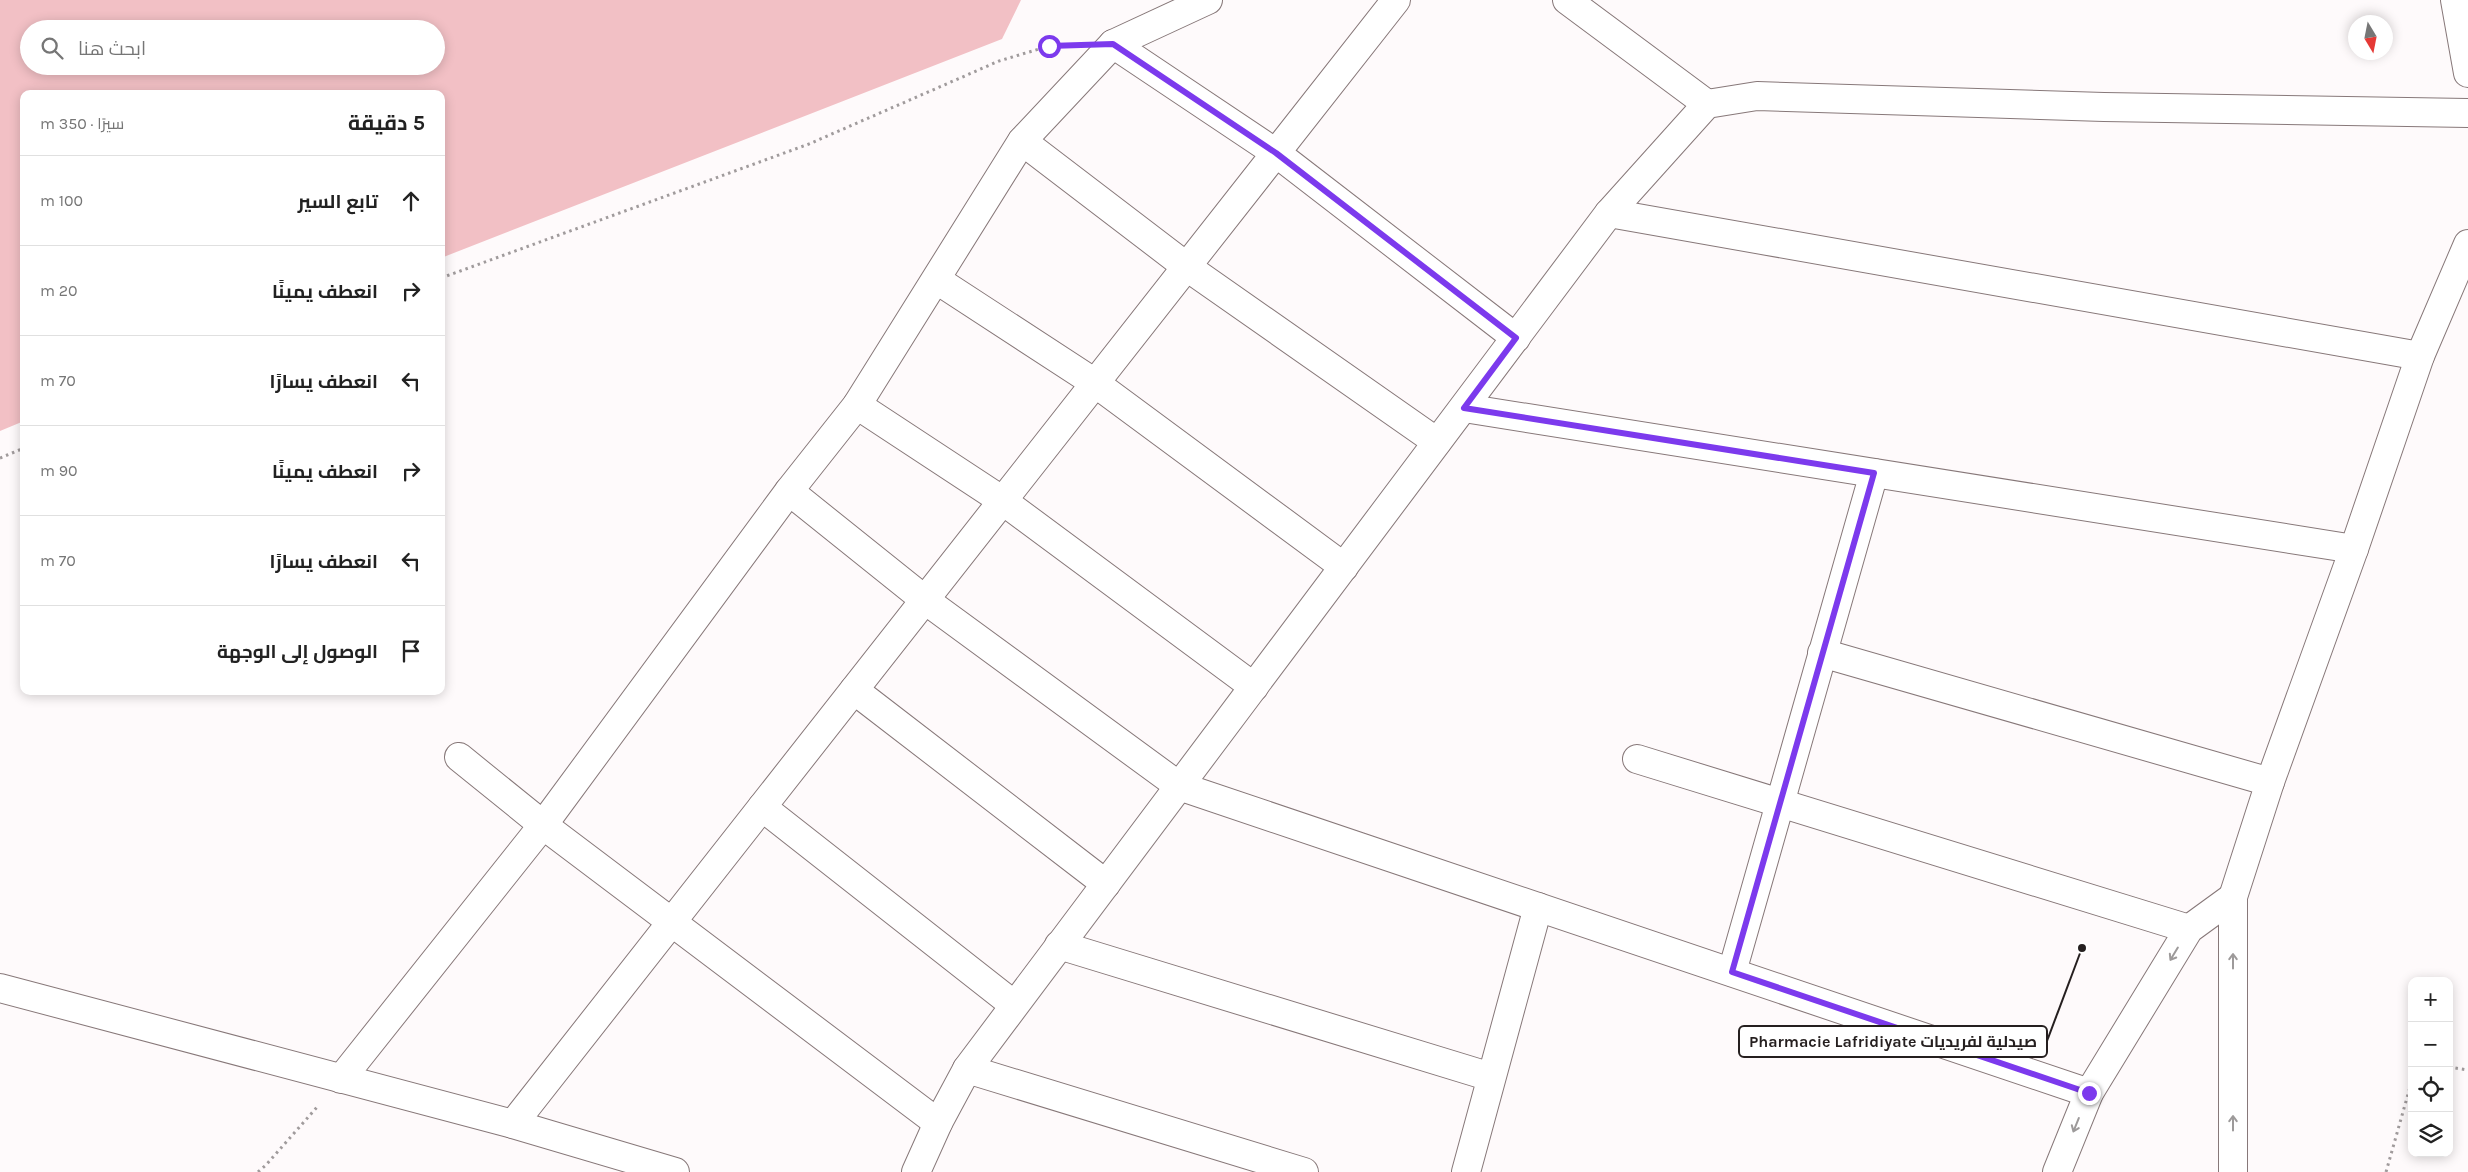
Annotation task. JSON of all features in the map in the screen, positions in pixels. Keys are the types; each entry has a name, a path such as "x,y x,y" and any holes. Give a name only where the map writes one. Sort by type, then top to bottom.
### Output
{"street":[{"path":"341,1080 543,825 789,491 856,405 937,280 1022,141 1113,44 1208,0"},
{"path":"513,1124 1396,0"},
{"path":"1567,0 1707,104"},
{"path":"2455,0 2468,73"},
{"path":"1113,44 1276,153 1516,338"},
{"path":"916,1172 938,1123 967,1069 1014,1005 1610,214 1707,104 1757,96 2104,107 2468,113"},
{"path":"1022,141 1187,267 1437,442"},
{"path":"1610,214 2420,356"},
{"path":"2233,1172 2233,897 2270,782 2354,549 2420,356 2468,244"},
{"path":"937,280 1095,383 1344,567"},
{"path":"856,405 1003,501 1254,687"},
{"path":"1464,408 2354,549"},
{"path":"1732,972 1874,473"},
{"path":"789,491 925,600 1179,786 2089,1093"},
{"path":"1822,652 2270,782"},
{"path":"854,690 1106,884"},
{"path":"459,757 543,825 673,921 938,1123"},
{"path":"1637,759 2189,929"},
{"path":"762,808 1014,1005"},
{"path":"2057,1172 2089,1093 2189,929 2233,897"},
{"path":"1466,1172 1538,907"},
{"path":"1060,945 1491,1077"},
{"path":"0,988 341,1080 513,1124 675,1172"},
{"path":"967,1069 1304,1172"}],"path":[{"path":"445,277 809,144 998,61 1049,46 1113,44"},
{"path":"0,458 20,450"},
{"path":"2453,1068 2468,1070"},
{"path":"258,1172 341,1080"},
{"path":"2386,1172 2408,1094"}],"shaded area":[{"path":"0,0 1021,0 1002,39 445,256 445,90 20,90 20,423 0,431"}],"place":[{"name":"Pharmacie Lafridiyate صيدلية لفريديات","path":"2082,948"}],"route":[{"path":"1049,46 1113,44 1276,153 1516,338 1464,408 1874,473 1732,972 2089,1093"}]}
